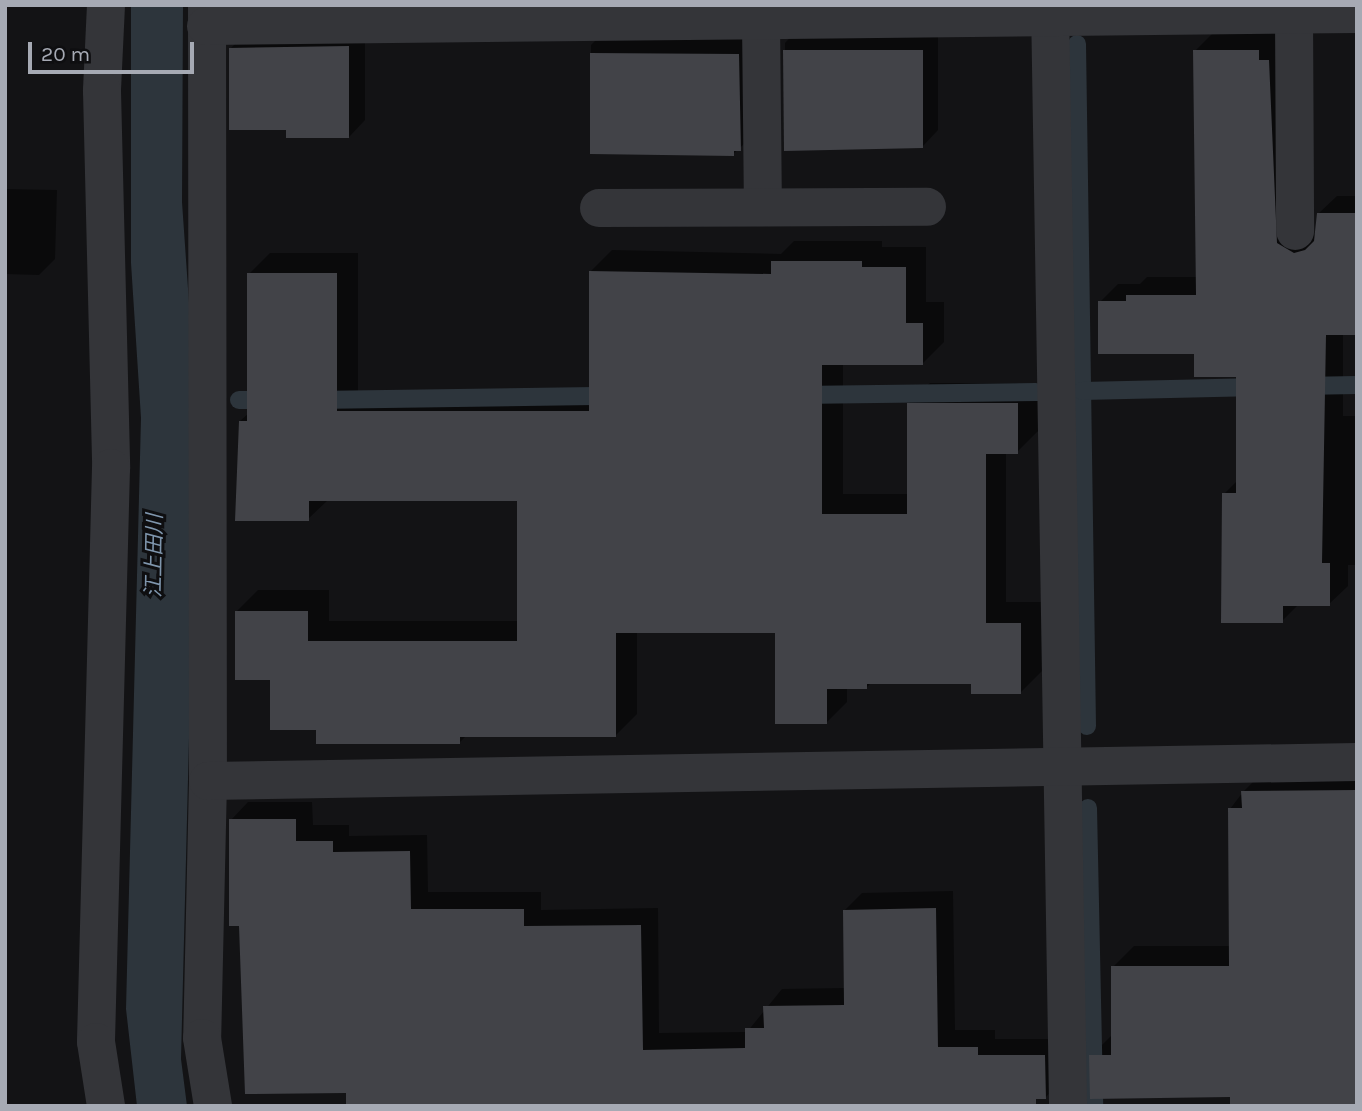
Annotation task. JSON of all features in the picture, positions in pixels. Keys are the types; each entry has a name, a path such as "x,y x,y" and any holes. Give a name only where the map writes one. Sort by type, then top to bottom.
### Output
{"street":[{"path":"106,5 102,91 111,468 96,1042 106,1106"},
{"path":"1050,12 1068,1106"},
{"path":"213,1106 202,1038 208,781 206,16 761,21 1050,12 1357,15"},
{"path":"1294,15 1295,231"},
{"path":"761,21 763,207"},
{"path":"599,208 927,207"},
{"path":"208,781 1357,762"}],"water":[{"name":"江上田川","path":"131,5 183,5 182,202 197,418 181,1059 187,1106 137,1106 126,1009 141,418 131,263"}],"building":[{"path":"349,46 349,138 286,138 286,130 229,130 229,48"},
{"path":"783,50 923,50 923,148 784,151"},
{"path":"1193,50 1259,50 1259,60 1269,60 1277,243 1294,253 1305,250 1314,241 1317,213 1357,213 1357,335 1326,335 1322,563 1330,563 1330,606 1283,606 1283,623 1221,623 1222,493 1236,493 1236,377 1194,377 1194,354 1098,354 1098,301 1126,301 1126,295 1196,295"},
{"path":"590,53 739,54 741,151 734,151 734,156 590,154"},
{"path":"771,261 862,261 862,267 906,267 906,323 923,323 923,365 822,365 822,514 907,514 907,403 1018,403 1018,454 986,454 986,623 1021,623 1021,694 971,694 971,684 867,684 867,689 827,689 827,724 775,724 775,633 616,633 616,737 460,737 460,744 316,744 316,730 270,730 270,680 235,680 235,611 308,611 308,641 517,641 517,501 309,501 309,521 235,521 239,421 247,421 247,273 337,273 337,411 589,411 589,271 771,274"},
{"path":"1357,790 1357,1106 1230,1106 1230,1097 1090,1099 1089,1055 1111,1055 1111,966 1229,966 1228,808 1242,808 1241,791"},
{"path":"229,819 296,819 296,841 333,841 333,852 410,851 411,909 524,909 524,926 641,925 643,1050 745,1048 745,1028 764,1028 763,1006 844,1005 843,910 936,908 938,1047 978,1047 978,1055 1045,1055 1046,1099 1036,1099 1036,1106 346,1106 346,1093 245,1094 239,926 229,926"}],"waterway":[{"path":"1077,44 1087,726"},
{"path":"1301,386 1357,385"},
{"path":"1082,391 1259,387"},
{"path":"798,395 1036,392"},
{"path":"315,400 612,396"},
{"path":"239,400 269,400"},
{"path":"1088,808 1094,1106"}]}
